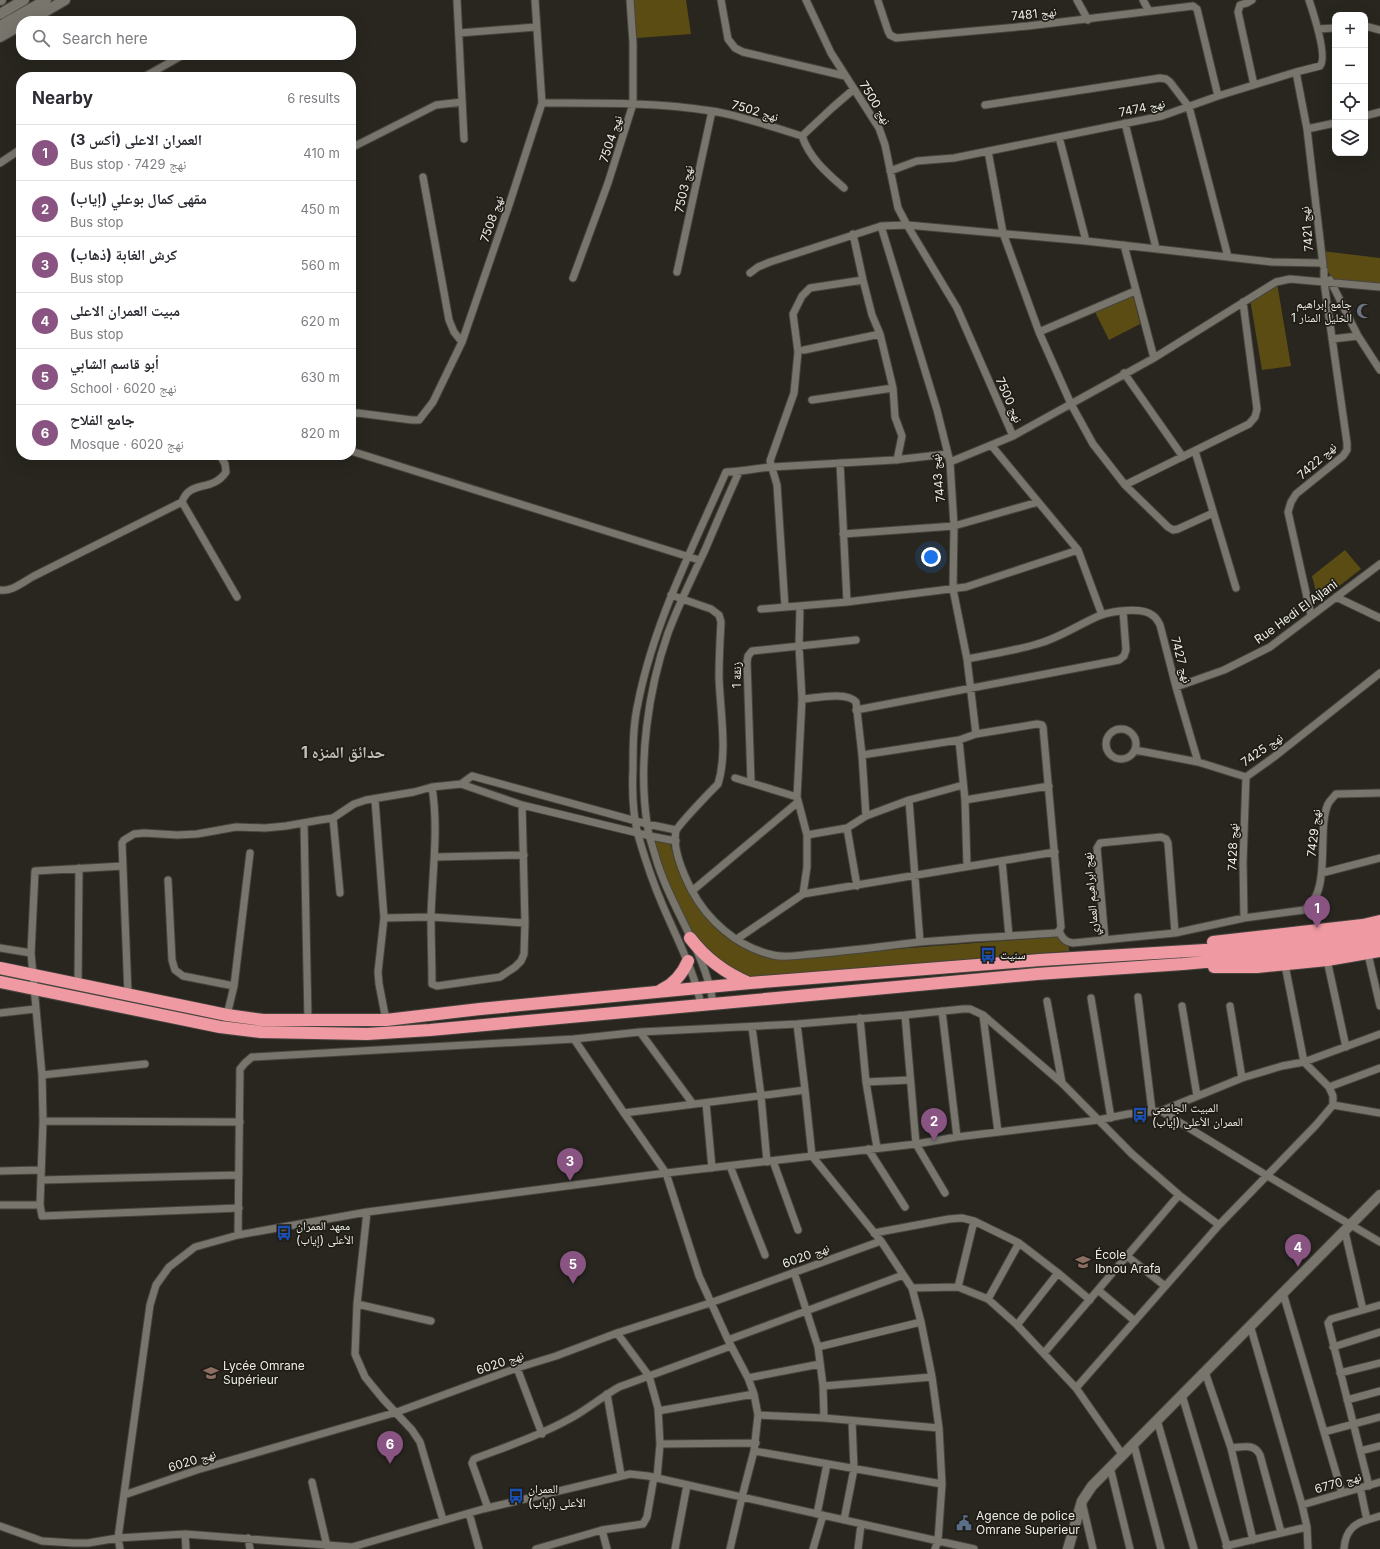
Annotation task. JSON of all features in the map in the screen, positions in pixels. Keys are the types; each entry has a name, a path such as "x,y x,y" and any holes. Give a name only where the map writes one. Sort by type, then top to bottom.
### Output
{"highway":[{"path":"1182,951 1208,943 1362,925 1380,921"},
{"path":"0,968 227,1015 263,1020 386,1020 750,983 1040,960 1238,948 1316,947 1380,931"},
{"path":"690,938 716,966 732,976 750,983"},
{"path":"0,982 220,1027 261,1032 367,1034 430,1030 1037,974 1183,964 1316,947 1380,941"},
{"path":"1183,964 1206,967 1257,967 1327,960 1380,951"},
{"path":"652,992 675,982 688,961"}],"street":[{"path":"0,14 24,0"},
{"path":"18,16 46,0"},
{"path":"38,16 65,0"},
{"path":"457,0 464,139"},
{"path":"535,0 542,103"},
{"name":"نهج 7504","path":"572,278 608,183 634,104 633,43 630,0"},
{"path":"721,0 728,39 736,48 743,52 845,76"},
{"name":"نهج 7500","path":"806,0 820,31 845,76 871,112 879,128 885,144 896,200 907,225 957,308 1013,436"},
{"name":"نهج 7481","path":"879,0 888,31 890,35 896,38 1088,20 1189,6 1196,7 1218,96"},
{"path":"1076,0 1088,20"},
{"path":"1143,0 1149,11"},
{"path":"1252,0 1247,4 1240,5 1238,12 1254,85"},
{"path":"1309,0 1318,29 1332,28"},
{"path":"0,26 16,17"},
{"path":"459,33 536,27"},
{"path":"1368,27 1380,30"},
{"path":"0,37 16,28"},
{"name":"نهج 7474","path":"890,171 917,161 954,158 1162,116 1218,96 1320,66 1323,63 1318,29"},
{"path":"153,72 174,60"},
{"name":"نهج 7421","path":"1296,72 1307,129 1323,266"},
{"path":"985,105 1160,78 1166,79 1189,107 1228,257"},
{"path":"844,188 808,152 802,136 854,89"},
{"path":"356,145 436,105 462,102"},
{"name":"نهج 7502","path":"542,103 634,104 712,111 744,118 802,136"},
{"name":"نهج 7508","path":"356,413 419,420 433,402 462,342 542,103"},
{"name":"نهج 7503","path":"677,272 712,111"},
{"path":"1368,115 1380,112"},
{"path":"1125,123 1156,248"},
{"path":"1307,129 1332,124"},
{"path":"1059,137 1086,241"},
{"path":"988,151 1003,233 1039,332 1070,404 1093,444 1125,485 1172,530 1178,529 1213,513"},
{"path":"0,163 16,152"},
{"path":"423,177 449,320 454,332 462,342"},
{"path":"750,273 758,267 770,262 852,234 881,226 907,225 1086,241 1272,262 1323,266"},
{"name":"نهج 7443","path":"881,226 937,410 950,462 954,526 953,589 967,659 976,734"},
{"path":"852,234 872,315 880,334 893,388 895,417 902,436 897,460"},
{"path":"1124,245 1154,358"},
{"name":"نهج 7422","path":"1311,615 1288,512 1296,494 1343,456 1347,450 1332,339 1328,282 1323,266"},
{"path":"785,607 777,485 770,457 794,393 798,352 793,314 802,296 810,288 863,280"},
{"path":"950,462 1013,436 1124,373 1154,358 1271,284 1282,280 1328,282 1380,287"},
{"path":"1328,282 1358,336 1380,370"},
{"path":"1039,332 1135,291"},
{"path":"1125,485 1249,424 1255,417 1257,409 1243,302"},
{"path":"804,350 880,334"},
{"path":"1332,339 1358,336"},
{"path":"1124,373 1184,456"},
{"path":"812,400 893,388"},
{"path":"991,445 1078,550 1102,615"},
{"path":"1195,451 1236,588"},
{"path":"356,453 700,560"},
{"path":"701,1005 698,988 688,961 657,892 647,864 636,822 632,783 633,744 637,705 646,666 671,595 726,472 739,472 755,468 897,460 947,454"},
{"path":"0,590 7,591 12,589 34,576 182,502 184,496 189,490 215,483 221,479 226,472 223,460"},
{"path":"840,463 847,602"},
{"path":"713,1003 711,987 705,970 655,857 647,824 644,798 644,756 648,714 656,673 664,646 682,599 739,472"},
{"path":"182,502 237,597"},
{"path":"844,534 954,526 1038,502"},
{"path":"761,609 847,602 966,587 1078,550"},
{"name":"Rue Hedi El Ajlani","path":"1176,687 1224,670 1270,647 1380,564"},
{"path":"671,595 711,609 719,615 721,622 719,676 722,750 720,776 718,784 676,830 676,841 681,868 692,891 712,920 724,931 756,950 774,955 788,956 830,953 920,942 1056,933 1059,931"},
{"path":"1336,597 1380,618"},
{"path":"800,606 799,646 802,698 797,800 808,835 807,867 803,894"},
{"path":"856,710 1119,660 1124,656 1126,650 1123,611"},
{"name":"نهج 7427","path":"967,659 1037,644 1064,634 1102,615 1123,611 1142,611 1152,614 1160,624 1176,687 1198,762"},
{"name":"زنقة 1","path":"751,782 748,656 752,651 856,640"},
{"name":"نهج 7425","path":"1135,750 1198,762 1246,777 1379,676"},
{"path":"802,698 846,696 853,698 856,702 862,755 866,816"},
{"path":"862,755 959,740 976,734 1037,724 1042,725 1044,727 1055,852 1061,927 1059,931 1061,936 1068,943 1105,940"},
{"path":"1121,729 1126,730 1132,733 1135,738 1135,750 1128,758 1116,758 1108,750 1108,739 1115,731 1121,729"},
{"path":"959,740 965,800 967,866"},
{"path":"461,784 472,776 636,822 676,830"},
{"name":"نهج 7428","path":"1244,918 1243,862 1246,777"},
{"path":"735,778 751,782 797,800"},
{"path":"128,994 122,843 134,834 144,832 177,835 197,834 236,827 265,828 304,823 333,818 354,804 366,800 375,800 414,792 432,786 461,784 522,805 676,841"},
{"path":"808,835 846,828 866,816 909,800 963,785"},
{"path":"432,786 435,804 435,857 431,917 432,984 437,986 500,977 521,962 524,954 525,923 522,805"},
{"path":"965,800 1049,786"},
{"name":"نهج 7429","path":"1322,873 1323,839 1326,813 1329,803 1336,794 1380,793"},
{"path":"375,800 384,918 378,972 379,992 386,1020"},
{"path":"692,891 797,800"},
{"path":"909,800 920,942"},
{"path":"333,818 340,893"},
{"path":"304,823 308,1021"},
{"path":"846,828 857,886"},
{"name":"نهج ابراهيم العماري","path":"1175,933 1168,843 1166,839 1161,837 1100,843 1097,848 1105,940 1175,933 1244,918 1304,910 1311,906 1314,900 1322,873"},
{"path":"737,940 803,894 1055,852"},
{"path":"227,1015 234,986 250,853"},
{"path":"435,857 524,855"},
{"path":"1322,873 1380,858"},
{"path":"1002,861 1009,936"},
{"path":"123,866 35,871 31,953 42,1075 43,1121 40,1170 42,1180 40,1205 44,1216 239,1208"},
{"path":"78,984 79,868"},
{"path":"168,880 172,960 175,970 183,976 234,986"},
{"path":"384,918 431,917 525,923"},
{"path":"0,948 31,953"},
{"path":"1368,954 1380,1006"},
{"path":"1327,960 1346,1047"},
{"path":"1076,1388 1219,1225 1316,1125 1333,1105 1333,1096 1329,1087 1304,1062 1285,965"},
{"path":"1138,997 1152,1111"},
{"path":"1091,998 1111,1118"},
{"path":"1047,1001 1062,1083"},
{"path":"1182,1006 1198,1096"},
{"path":"1230,1006 1242,1078"},
{"path":"0,1013 35,1009"},
{"path":"238,1235 240,1069 245,1062 252,1057 574,1039 640,1032 797,1024 970,1009 982,1015 1062,1083 1132,1154 1179,1195 1219,1225"},
{"path":"942,1011 957,1137"},
{"path":"904,1015 916,1144 946,1192"},
{"path":"982,1015 998,1132"},
{"path":"860,1018 866,1082 877,1148"},
{"path":"797,1024 812,1156 881,1241 912,1288 921,1322 932,1376 939,1428 942,1484 938,1541 935,1549"},
{"path":"752,1027 770,1161 798,1230"},
{"path":"640,1032 694,1104"},
{"path":"120,1549 118,1538 150,1305 156,1285 169,1267 195,1247 238,1235 367,1212 666,1173 916,1144 957,1137 1161,1111 1242,1078 1282,1066 1304,1062 1380,1034"},
{"path":"574,1039 666,1173 698,1276 748,1378 754,1394 758,1414 756,1443 730,1549"},
{"path":"42,1075 145,1064"},
{"path":"1329,1087 1380,1068"},
{"path":"866,1082 910,1080"},
{"path":"624,1113 805,1090"},
{"path":"706,1102 712,1168"},
{"path":"1333,1105 1380,1113"},
{"path":"1161,1111 1266,1175 1348,1228 1380,1242"},
{"path":"43,1121 240,1122"},
{"path":"868,1149 905,1207"},
{"path":"730,1166 765,1255"},
{"path":"0,1172 40,1170"},
{"path":"42,1180 239,1175"},
{"path":"1044,1353 1179,1195"},
{"path":"1068,1549 1082,1501 1092,1486 1380,1195"},
{"path":"0,1205 40,1205"},
{"path":"367,1212 357,1304 355,1354 365,1378 412,1430 423,1450 443,1520"},
{"path":"874,1233 948,1219 962,1218 974,1221 1019,1243 1090,1300"},
{"path":"958,1287 974,1221"},
{"path":"1348,1228 1363,1310"},
{"name":"نهج 6020","path":"124,1495 197,1470 397,1412 517,1368 710,1303 881,1241"},
{"path":"988,1299 1019,1243"},
{"path":"1127,1256 1165,1286"},
{"path":"794,1272 818,1347 823,1386 824,1418"},
{"path":"1017,1325 1058,1273"},
{"path":"488,1508 472,1463 474,1458 542,1434 575,1416 619,1387 730,1343 806,1310 902,1275"},
{"path":"912,1288 958,1287 988,1299 1017,1325 1076,1388 1122,1454"},
{"path":"1098,1290 1135,1321"},
{"path":"1283,1293 1342,1493"},
{"path":"357,1304 431,1321"},
{"path":"1369,1486 1328,1326 1329,1321 1380,1305"},
{"path":"818,1347 921,1322"},
{"path":"1250,1325 1302,1505 1307,1527 1308,1549"},
{"path":"1333,1347 1380,1332"},
{"path":"536,1549 602,1530 643,1524 646,1521 660,1444 658,1411 649,1376 618,1333"},
{"path":"1340,1373 1380,1363"},
{"path":"748,1378 820,1364"},
{"path":"517,1368 542,1434"},
{"path":"1205,1372 1231,1448 1254,1540"},
{"path":"823,1386 932,1376"},
{"path":"1347,1400 1380,1390"},
{"path":"607,1394 621,1476"},
{"path":"658,1411 754,1394"},
{"path":"1182,1395 1227,1547 1281,1532 1307,1527"},
{"path":"758,1414 939,1428"},
{"path":"1324,1432 1380,1418"},
{"path":"1157,1420 1194,1549"},
{"path":"844,1520 854,1469 852,1421"},
{"path":"660,1444 756,1443"},
{"path":"1134,1445 1161,1549"},
{"path":"1231,1448 1249,1446 1255,1447 1258,1450 1281,1532"},
{"path":"1360,1451 1380,1446"},
{"path":"754,1451 942,1484"},
{"path":"814,1549 827,1464"},
{"path":"1110,1467 1130,1549"},
{"path":"0,1526 42,1541 88,1543 118,1538 185,1534 248,1538 293,1546 353,1548 469,1513 630,1474 655,1478 974,1549"},
{"path":"312,1482 327,1546"},
{"name":"نهج 6770","path":"1302,1505 1380,1482"},
{"path":"675,1549 687,1485"},
{"path":"1360,1488 1367,1520"},
{"path":"1082,1501 1093,1549"},
{"path":"469,1513 479,1549"},
{"path":"1344,1549 1349,1530 1357,1524 1380,1516"},
{"path":"858,1549 861,1524"},
{"path":"602,1530 607,1549"},
{"path":"185,1534 186,1549"},
{"path":"248,1538 250,1549"},
{"path":"560,1541 562,1549"}],"shaded area":[{"path":"633,0 686,0 691,34 637,38"},
{"path":"1322,251 1380,258 1380,288 1335,284 1325,266"},
{"path":"1277,283 1291,366 1262,370 1250,299"},
{"path":"1133,295 1140,324 1109,340 1095,312"},
{"path":"1345,550 1361,569 1320,601 1318,599 1312,576"},
{"path":"651,839 670,843 677,867 688,891 701,911 717,929 736,943 756,952 777,958 1068,936 1069,951 750,979 730,971 692,936 669,894"}],"place":[{"name":"جامع إبراهيم الخليل المنار 1","path":"1364,311"},
{"name":"العمران الاعلى (أكس 3)","path":"1317,928"},
{"name":"سنيت","path":"988,955"},
{"name":"المبيت الجامعي العمران الأعلى (إياب)","path":"1140,1115"},
{"name":"مقهى كمال بوعلي (إياب)","path":"934,1141"},
{"name":"كرش الغابة (ذهاب)","path":"570,1181"},
{"name":"معهد العمران الأعلى (إياب)","path":"284,1233"},
{"name":"École Ibnou Arafa","path":"1083,1262"},
{"name":"مبيت العمران الاعلى","path":"1298,1267"},
{"name":"أبو قاسم الشابي","path":"573,1284"},
{"name":"Lycée Omrane Supérieur","path":"211,1373"},
{"name":"جامع الفلاح","path":"390,1464"},
{"name":"العمران الأعلى (إياب)","path":"516,1496"},
{"name":"Agence de police Omrane Superieur","path":"964,1523"}],"district":[{"name":"حدائق المنزه 1","path":"343,752"}]}
